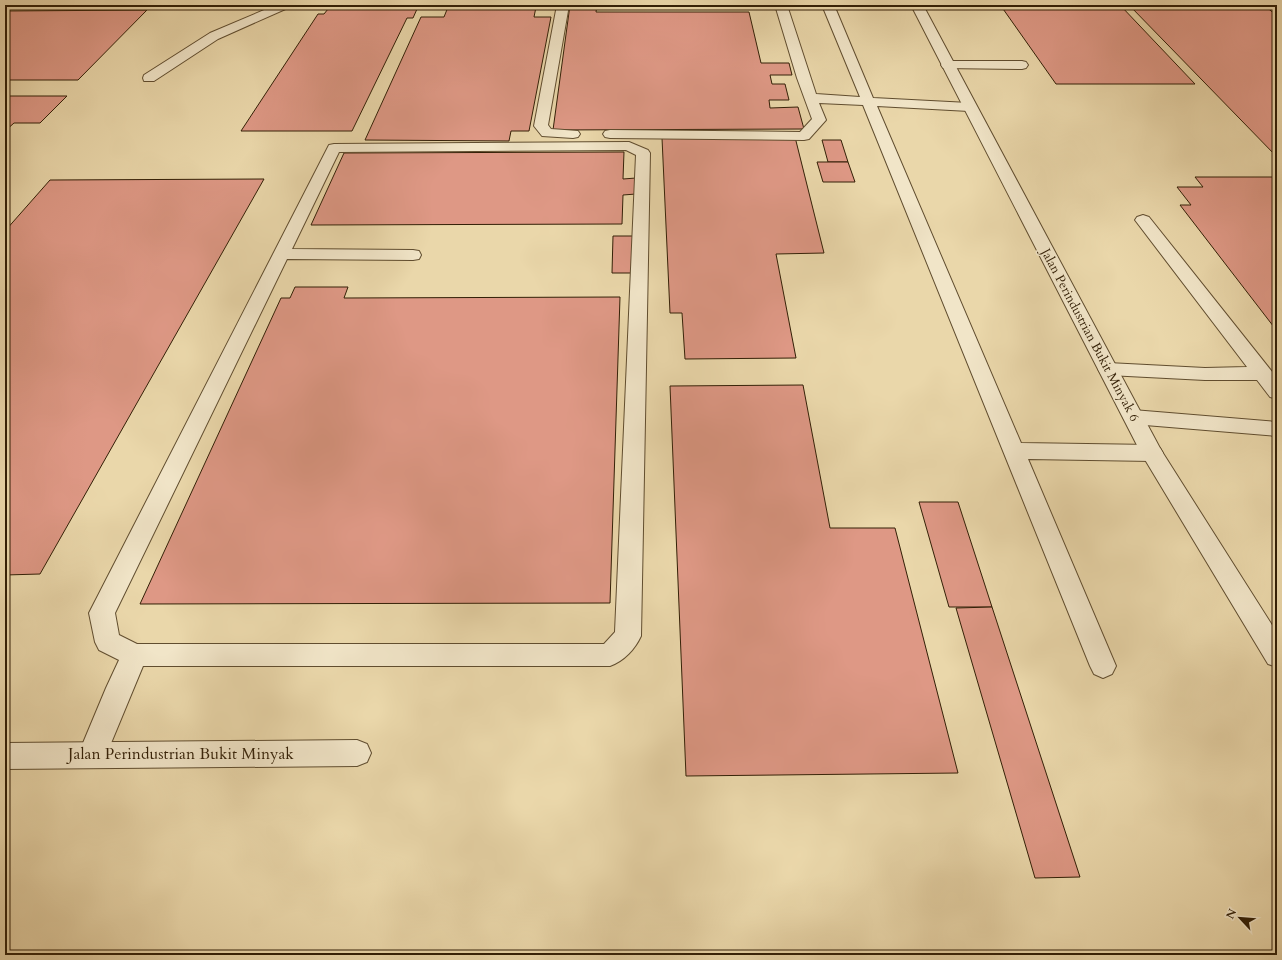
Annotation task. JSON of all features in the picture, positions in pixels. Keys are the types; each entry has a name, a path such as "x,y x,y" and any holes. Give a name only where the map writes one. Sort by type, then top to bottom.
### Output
{"street":[{"path":"149,78 214,36 286,5"},
{"path":"563,5 541,126 547,133 804,136 819,120 810,98 781,5"},
{"path":"828,5 1104,666"},
{"name":"Jalan Perindustrian Bukit Minyak 6","path":"917,5 947,65 1152,453 1277,656"},
{"path":"1273,5 1277,6"},
{"path":"947,65 1022,65"},
{"path":"810,98 970,107"},
{"path":"629,146 643,153 628,636 610,655 135,655 108,642 102,613 334,148 629,146"},
{"path":"1143,220 1277,392"},
{"path":"281,254 413,255"},
{"path":"1108,369 1205,374 1262,373"},
{"path":"1133,417 1277,429"},
{"path":"1014,451 1152,453"},
{"path":"92,755 119,688 135,655"},
{"name":"Jalan Perindustrian Bukit Minyak","path":"5,756 357,753"}],"building":[{"path":"368,5 419,5 417,9 366,9"},
{"path":"570,5 597,5 596,12 749,12 761,63 789,63 792,75 770,75 772,84 785,84 789,100 769,100 770,108 798,107 804,129 553,130"},
{"path":"1039,5 1120,5 1195,84 1056,84 1001,6 1040,6"},
{"path":"1129,5 1264,5 1277,16 1277,157"},
{"path":"448,7 536,7 534,17 551,17 529,131 511,131 509,141 365,140 421,17 444,17"},
{"path":"328,9 417,9 413,18 407,18 352,131 241,131 318,14 324,14"},
{"path":"147,10 78,80 5,80 5,11"},
{"path":"5,96 67,96 40,123 14,123 5,131"},
{"path":"795,137 824,253 776,254 796,358 685,359 682,313 670,313 662,138"},
{"path":"822,140 841,140 848,162 828,162"},
{"path":"624,152 623,179 636,178 636,194 623,195 622,224 311,225 344,153"},
{"path":"817,162 848,162 855,182 823,182"},
{"path":"1195,177 1277,177 1277,331 1180,205 1191,205 1177,187 1203,187"},
{"path":"264,179 40,574 5,575 5,231 50,180"},
{"path":"613,236 637,236 637,273 612,273"},
{"path":"295,287 348,287 344,298 620,297 610,603 140,604 281,298 290,298"},
{"path":"803,385 830,528 895,528 958,773 686,776 670,386"},
{"path":"919,502 958,502 992,607 949,607"},
{"path":"992,607 1080,877 1035,878 956,608"}]}
